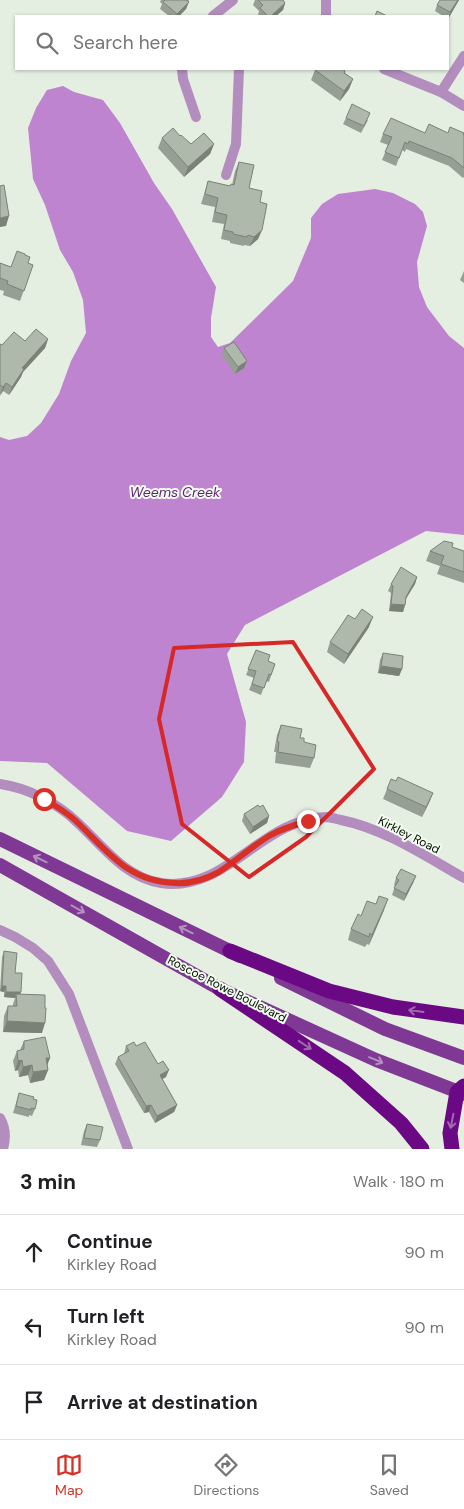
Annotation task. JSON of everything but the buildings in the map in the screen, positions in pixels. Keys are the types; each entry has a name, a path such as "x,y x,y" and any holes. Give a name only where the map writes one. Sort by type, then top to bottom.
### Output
{"highway":[{"path":"230,951 329,991 393,1007 464,1017"},
{"path":"220,989 346,1073 402,1123 422,1149"},
{"path":"452,1149 450,1133 462,1091"}],"main road":[{"path":"0,839 385,1029 464,1058"},
{"name":"Roscoe Rowe Boulevard","path":"0,865 220,989 368,1056 462,1091"}],"street":[{"path":"214,15 233,0"},
{"path":"326,0 326,15"},
{"path":"441,92 464,56"},
{"path":"182,70 182,79 196,117"},
{"path":"226,175 236,144 239,70"},
{"path":"386,70 441,92 464,106"},
{"name":"Kirkley Road","path":"0,784 22,789 63,810 125,868 151,881 187,884 204,878 217,872 268,837 287,827 327,817 354,823 383,833 464,878"},
{"path":"0,930 21,940 48,960 69,994 128,1149"},
{"path":"0,1118 4,1125 5,1141 3,1149"}],"highlighted area":[{"path":"293,642 374,769 306,837 249,877 182,824 159,719 174,648"}],"water":[{"name":"Weems Creek","path":"63,86 74,92 103,100 120,123 154,183 172,209 216,287 211,318 211,337 218,347 230,343 293,281 311,238 311,218 322,204 338,194 375,189 393,193 415,204 423,212 427,226 417,262 419,287 427,307 449,336 464,348 464,535 426,531 245,625 227,654 246,722 244,762 222,797 171,841 127,831 47,763 0,761 0,437 9,440 27,436 41,423 59,394 71,361 86,333 83,300 73,272 60,250 45,205 33,179 28,128 36,108 47,90"}],"route":[{"path":"44,799 63,810 78,822 125,868 151,881 163,883 187,884 204,878 242,856 268,837 287,827 308,821"}]}
